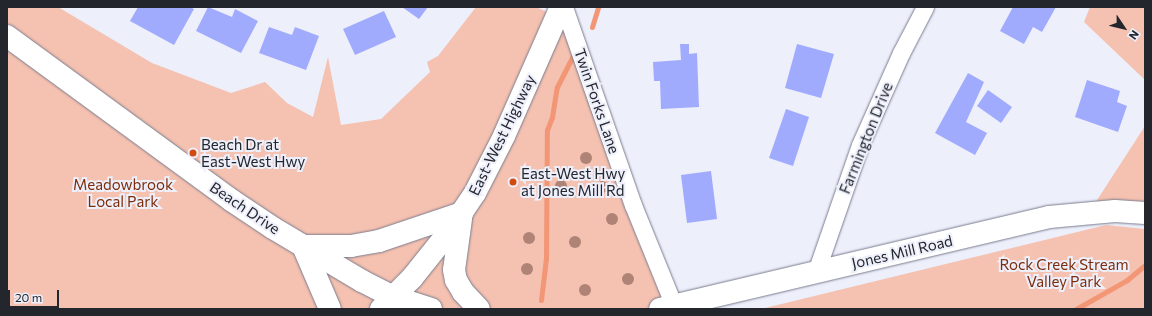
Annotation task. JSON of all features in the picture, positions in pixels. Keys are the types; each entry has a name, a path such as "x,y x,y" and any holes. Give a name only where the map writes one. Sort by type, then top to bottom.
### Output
{"main road":[{"name":"East-West Highway","path":"387,303 462,213 488,169 561,7"},
{"name":"Beach Drive","path":"7,36 231,200 303,246 387,303"},
{"name":"Jones Mill Road","path":"667,308 1050,217 1115,212 1145,213"},
{"path":"330,309 303,246 351,246 379,241 462,213 454,270 456,280 463,292 479,309"},
{"path":"387,303 431,309"}],"street":[{"name":"Twin Forks Lane","path":"564,7 667,308"},
{"name":"Farmington Drive","path":"816,272 860,145 901,53 925,7"}],"green space":[{"name":"Meadowbrook Local Park","path":"7,7 58,7 152,63 231,93 265,82 287,103 313,117 328,57 341,125 381,119 430,72 427,62 438,56 476,7 536,7 559,17 667,309 7,309"},
{"path":"1090,7 1145,7 1145,80 1084,22"},
{"path":"1145,126 1145,213 1088,214"},
{"name":"Rock Creek Stream Valley Park","path":"1106,225 1145,229 1145,309 761,309"}],"building":[{"path":"138,7 190,7 194,9 174,45 130,21"},
{"path":"208,7 232,17 235,9 258,21 241,53 196,31"},
{"path":"402,7 428,7 419,19"},
{"path":"1013,7 1056,7 1042,32 1033,27 1024,44 1000,31"},
{"path":"384,11 396,37 355,55 343,29"},
{"path":"269,27 292,35 295,27 319,36 306,70 259,53"},
{"path":"680,44 689,44 689,54 697,53 699,107 661,109 660,81 654,81 653,62 681,60"},
{"path":"797,44 834,54 821,98 785,88"},
{"path":"968,73 984,82 966,122 987,133 975,155 935,133"},
{"path":"1087,80 1120,91 1117,102 1127,106 1118,132 1075,117"},
{"path":"988,90 1012,107 1001,123 977,106"},
{"path":"786,109 809,117 793,166 769,158"},
{"path":"711,171 717,219 687,223 681,175"}],"waterway":[{"path":"592,27 598,7"},
{"path":"541,300 546,258 547,130 552,117 557,87 575,52"},
{"path":"1076,309 1127,280 1145,265"}],"place":[{"name":"Beach Dr at East-West Hwy","path":"193,153"},
{"name":"East-West Hwy at Jones Mill Rd","path":"513,182"}]}
